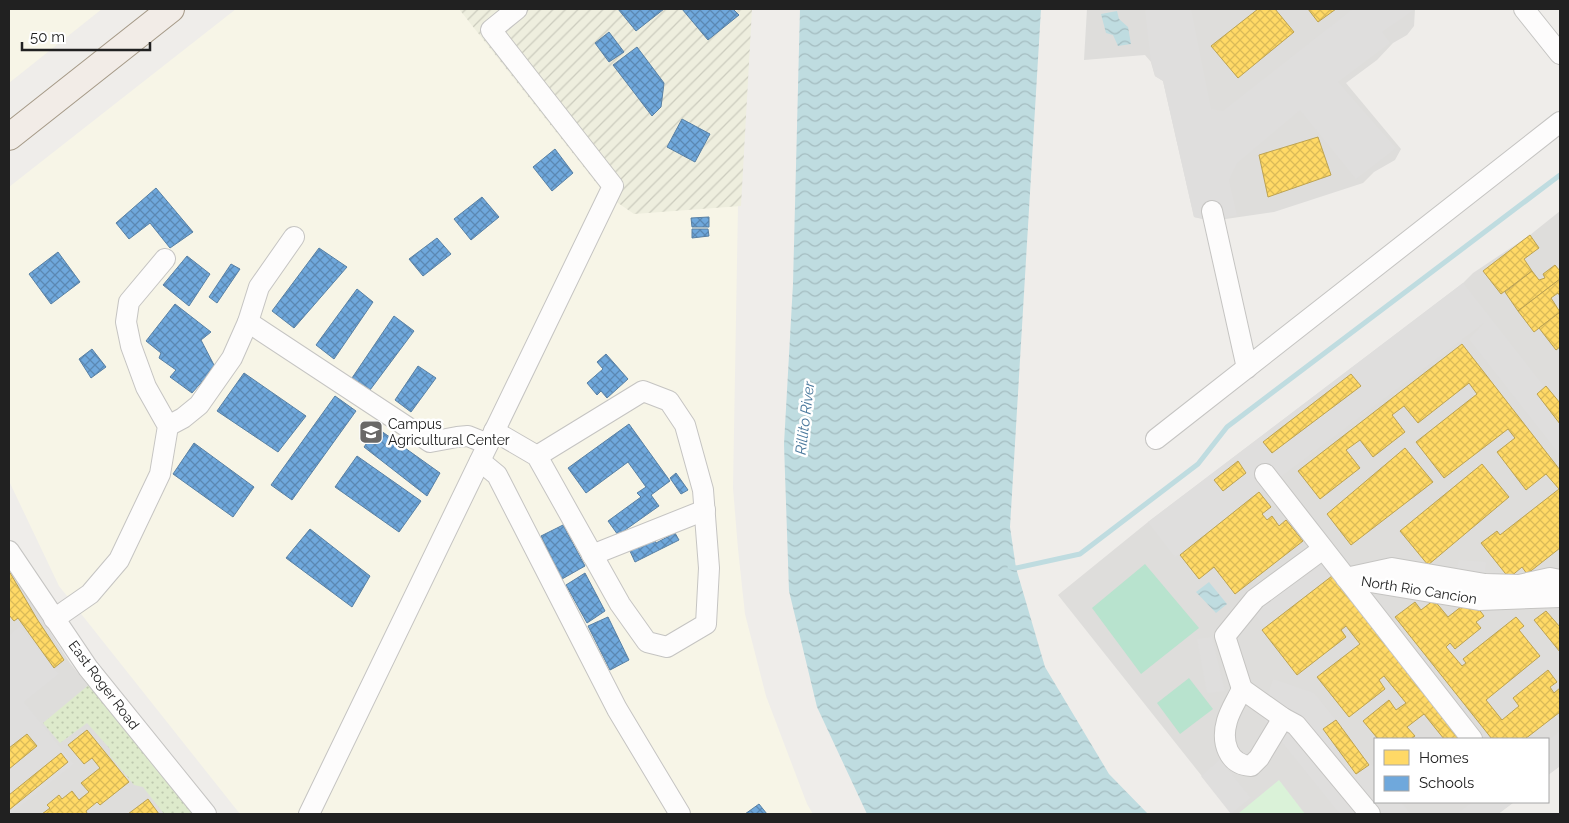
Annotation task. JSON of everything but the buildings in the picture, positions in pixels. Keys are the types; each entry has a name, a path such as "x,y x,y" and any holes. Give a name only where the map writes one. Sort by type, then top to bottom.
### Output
{"main road":[{"path":"9,137 171,9"}],"street":[{"path":"309,814 613,186 491,30 517,9"},
{"path":"1524,9 1560,54"},
{"path":"1156,439 1560,122"},
{"path":"1212,211 1247,368"},
{"path":"168,426 183,418 199,405 232,358 248,322 259,287 294,237"},
{"path":"54,618 90,594 119,560 160,474 168,426 146,387 131,346 126,322 129,302 165,259"},
{"path":"248,322 430,442 457,436 468,436 487,445 537,456 643,391 670,401 685,425 703,490 709,568 706,624 667,647 647,642 620,604 537,456"},
{"path":"487,445 497,475 617,708 680,814"},
{"path":"1266,474 1471,738"},
{"path":"592,555 704,510"},
{"path":"1323,549 1255,599 1225,636 1242,689 1296,725 1370,814"},
{"name":"East Roger Road","path":"9,551 88,668 206,814"},
{"name":"North Rio Cancion","path":"1346,578 1392,568 1458,588 1479,600 1560,597"},
{"name":"North Rio Cancion","path":"1458,588 1485,584 1519,585 1550,578 1560,580"},
{"path":"1242,689 1227,720 1225,729 1225,742 1234,760 1241,765 1251,766 1259,758 1283,718"}],"shaded area":[{"path":"9,9 102,9 9,83"},
{"name":"Campus Agricultural Center","path":"236,9 749,9 738,205 733,488 745,614 766,696 807,804 813,814 240,814 59,586 9,481 9,187"},
{"path":"1087,9 1415,9 1414,26 1407,35 1393,43 1377,60 1346,83 1401,149 1395,160 1374,172 1363,183 1274,212 1212,221 1194,217 1163,81 1155,76 1151,62 1145,55 1084,60"},
{"path":"1145,9 1191,9 1211,109 1223,111 1353,9 1415,9 1382,32 1390,43 1338,82 1396,148 1356,179 1300,110 1237,163 1229,180 1237,215 1212,221 1194,217 1163,81 1155,76 1151,62"},
{"path":"1560,211 1560,766 1549,774 1549,738 1374,738 1374,803 1513,803 1498,814 1232,814 1058,595 1148,522 1463,283 1473,273 1530,235"},
{"path":"1463,283 1560,407 1560,455 1469,339 1485,322 1175,557 1148,522"},
{"path":"1459,560 1486,562 1484,581 1455,576"},
{"path":"1323,564 1332,576 1265,628 1254,612"},
{"path":"9,568 70,663 189,814 9,814"},
{"path":"20,626 59,674 24,702 74,764 9,814 9,635"},
{"path":"1212,637 1225,691 1207,693 1197,639"},
{"path":"1273,679 1314,693 1374,768 1374,803 1402,803 1411,814 1340,814 1261,716"},
{"path":"1560,731 1560,766 1549,774 1549,740"},
{"path":"1220,759 1251,798 1231,814 1201,776"},
{"path":"1471,803 1513,803 1498,814 1456,814"}],"green space":[{"path":"459,9 752,9 741,206 634,214 605,194"},
{"path":"1145,564 1199,628 1141,674 1092,608"},
{"path":"1189,678 1213,709 1180,734 1157,703"},
{"path":"91,683 194,814 164,814 143,787 134,785 110,756 110,749 87,723 60,743 43,723"},
{"path":"1279,780 1305,814 1239,813"}],"water":[{"name":"Rillito River","path":"800,9 1041,9 1010,527 1016,568 1045,667 1109,774 1148,814 867,814 817,707 789,591 784,444 793,284"},
{"path":"1117,11 1119,19 1128,27 1131,44 1118,46 1113,35 1106,33 1101,14"},
{"path":"1209,582 1227,604 1216,613 1196,592"}],"waterway":[{"path":"1010,567 1016,568 1080,554 1198,464 1227,427 1560,175"}],"place":[{"name":"Campus Agricultural Center","path":"371,432"}]}
